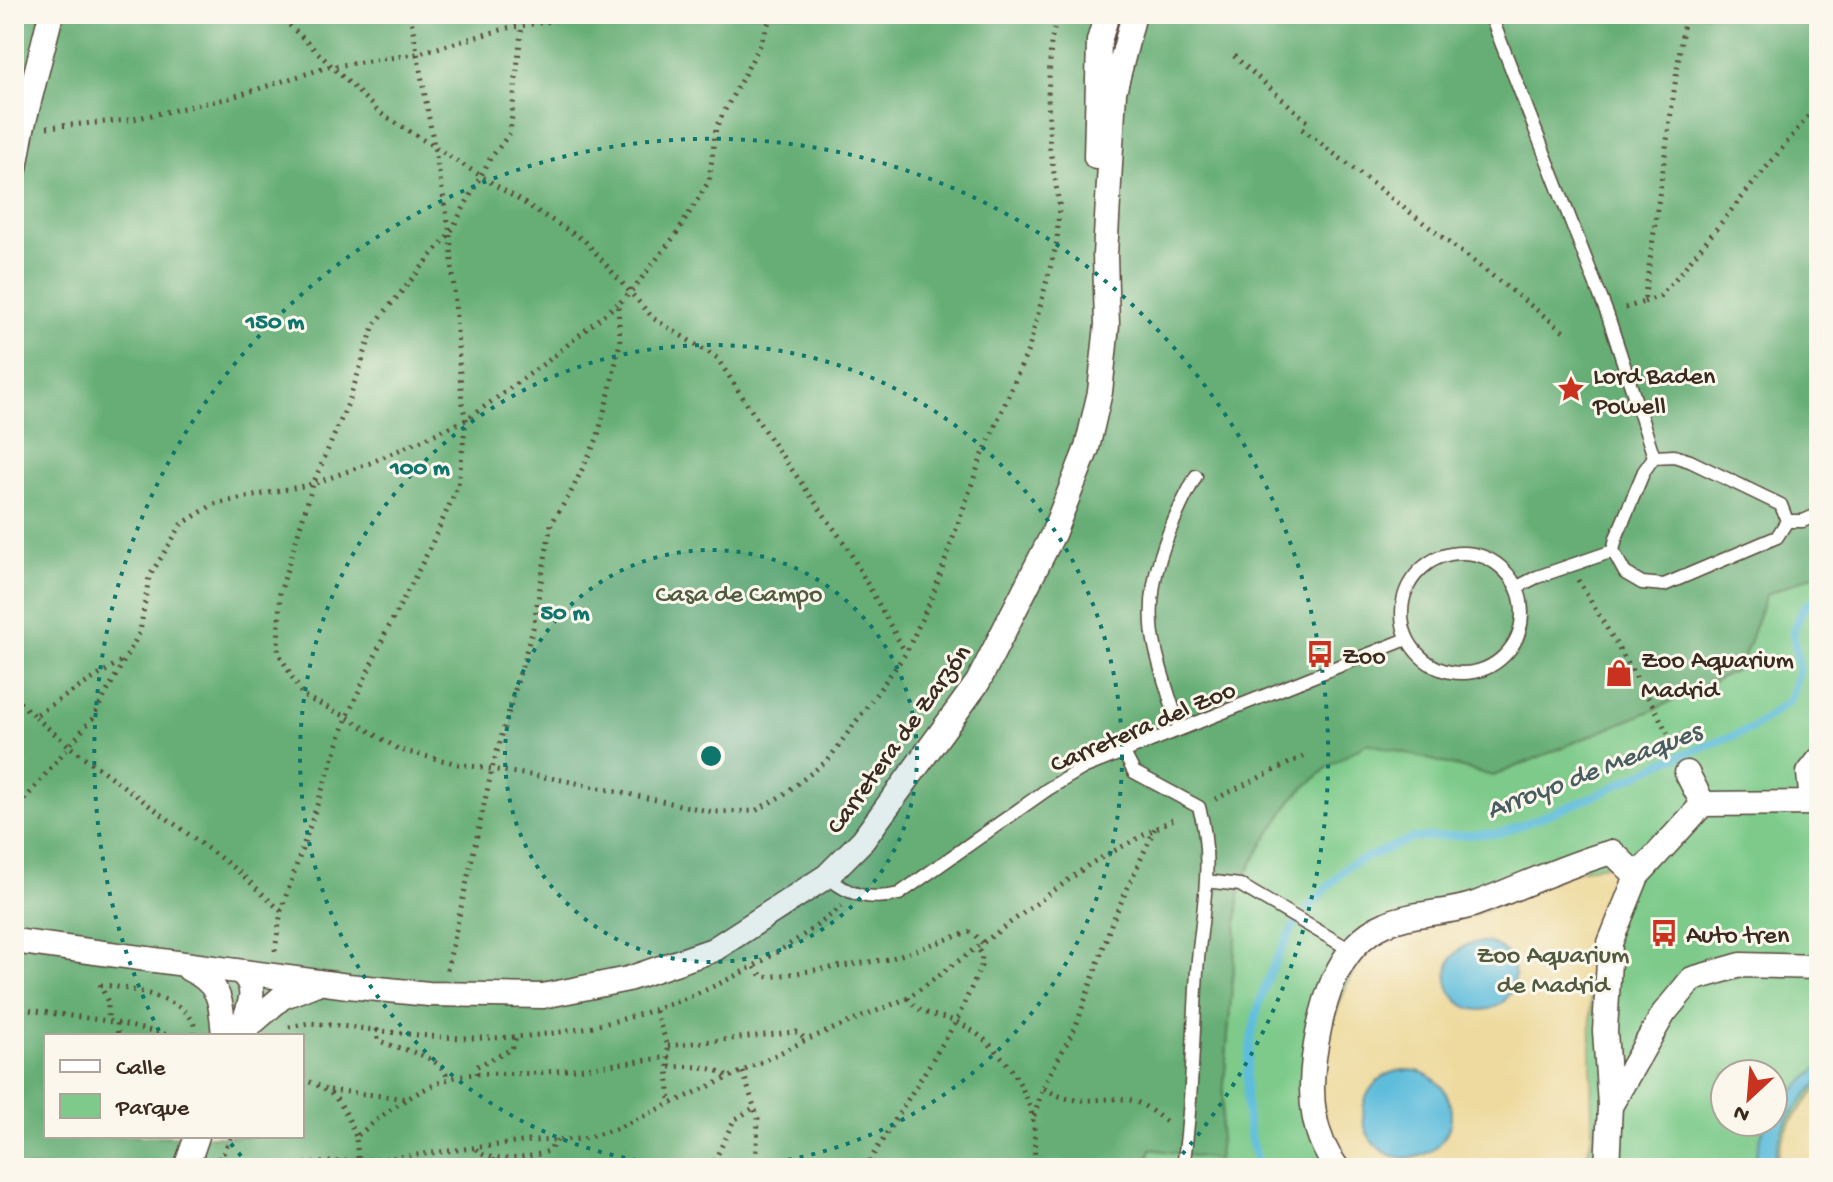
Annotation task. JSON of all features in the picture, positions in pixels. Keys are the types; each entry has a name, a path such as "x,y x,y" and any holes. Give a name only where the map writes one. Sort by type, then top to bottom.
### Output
{"street":[{"path":"14,174 51,14"},
{"name":"Carretera de Zarzón","path":"14,941 321,982 442,994 543,996 628,979 713,950 827,876 863,840 978,682 1053,534 1087,448 1100,392 1107,325 1095,111 1099,41 1107,14"},
{"name":"Carretera de Zarzón","path":"1105,255 1114,92 1134,14"},
{"path":"1703,804 1815,809 1809,773 1819,760"},
{"path":"1687,773 1703,804"},
{"path":"1607,1168 1610,1106 1605,1031 1610,943 1637,876 1703,804"},
{"path":"1337,1168 1314,1122 1310,1091 1316,1042 1327,996 1349,949 1385,924 1472,905 1576,862 1612,852 1637,876"},
{"name":"Carretera de Zarzón","path":"176,963 204,976 213,984 233,1034"},
{"path":"1610,1106 1664,1013 1692,979 1741,965 1819,967"},
{"path":"233,1034 252,991 249,981 241,973"},
{"name":"Carretera de Zarzón","path":"234,1034 282,997 321,982"}],"lane":[{"path":"1490,14 1608,316 1654,457"},
{"path":"1654,457 1674,456 1690,461 1781,505 1787,521"},
{"path":"1654,457 1644,471 1613,551 1625,573 1642,583 1664,585 1777,537 1787,521"},
{"path":"1180,729 1155,646 1153,599 1168,532 1196,476"},
{"path":"1787,521 1803,521 1819,514"},
{"path":"1517,587 1613,551"},
{"path":"1456,553 1475,554 1492,560 1517,587 1523,606 1522,625 1515,643 1503,658 1486,669 1468,674 1448,672 1430,665 1407,639 1402,617 1407,590 1422,568 1438,558 1456,553"},
{"name":"Carretera del Zoo","path":"827,876 838,887 855,895 887,897 899,894 1083,768 1407,639"},
{"path":"1124,753 1134,772 1199,807 1206,832 1206,881 1183,1168"},
{"path":"1206,881 1240,885 1349,949"}],"path":[{"path":"278,14 380,113 585,241 653,318 717,358 847,547 906,653"},
{"path":"272,976 281,911 347,717 458,486 466,420 462,402 450,233 410,14"},
{"path":"523,14 510,133 482,175 450,233 374,325 349,401 313,484 280,593 278,652 303,696 347,717 400,750 713,812 755,811 783,795 828,760 906,653 933,595 980,461 1029,348 1054,255 1059,204 1050,149 1048,96 1051,42 1058,14"},
{"path":"22,129 129,120 229,98 332,67 416,54 522,26 593,14"},
{"path":"14,812 92,719 140,632 149,577 182,524 214,504 313,484 370,463 466,420 549,360 630,293 677,233 709,181 716,127 760,45 772,14"},
{"path":"1644,302 1685,14"},
{"path":"1234,56 1308,122"},
{"path":"1624,309 1660,296 1819,103"},
{"path":"1302,129 1565,332"},
{"path":"442,994 492,769 533,628 551,524 570,494 597,439 620,342 618,304"},
{"path":"1569,566 1671,740"},
{"path":"34,716 124,659"},
{"path":"14,697 69,746 238,871 281,911"},
{"path":"218,1158 241,1166 270,1166 391,1158 596,1136 673,1104 806,1040 908,998 1090,864 1155,828 1304,756"},
{"path":"1033,1121 1043,1087 1076,1026 1112,922 1155,828"},
{"path":"755,967 762,976 770,977 851,967 889,959 969,932 974,934 982,954 981,966 956,1022 865,1168"},
{"path":"95,953 94,971 108,1002 108,1021"},
{"path":"101,985 137,989 171,1003 194,1022 194,1034"},
{"path":"908,998 914,1008 956,1022 984,1040 1010,1065 1032,1113 1035,1168"},
{"path":"14,1008 108,1021 164,1034"},
{"path":"655,1011 668,1046 669,1096 673,1104"},
{"path":"117,1023 118,1034"},
{"path":"377,1029 378,1040 436,1062 448,1079"},
{"path":"668,1046 793,1032 798,1032 806,1040"},
{"path":"477,1074 477,1066 512,1049 516,1037"},
{"path":"356,1137 382,1115 448,1079 477,1074 546,1072 670,1057"},
{"path":"670,1067 721,1071 728,1077"},
{"path":"743,1071 758,1119 756,1168"},
{"path":"304,1080 326,1089 409,1099"},
{"path":"1043,1087 1054,1095 1088,1102 1132,1100 1186,1134"},
{"path":"326,1089 343,1105 356,1137 358,1158"},
{"path":"711,1168 734,1120 755,1107"},
{"path":"476,1149 481,1154 496,1157 523,1157 553,1149 557,1140"},
{"path":"492,1168 496,1157"},
{"path":"391,1158 396,1168"}],"green space":[{"name":"Casa de Campo","path":"18,14 1819,14 1819,572 1766,595 1740,668 1655,709 1493,776 1367,743 1329,766 1293,798 1240,885 1218,1160 1151,1149 1145,1168 14,1168 14,28"},
{"name":"Zoo Aquarium de Madrid","path":"1819,572 1819,1168 1145,1168 1150,1149 1218,1159 1240,885 1293,798 1329,766 1367,743 1493,776 1655,709 1740,668 1766,594"}],"sand":[{"path":"1617,863 1620,881 1607,903 1590,976 1592,1135 1584,1168 1350,1168 1327,1133 1318,1077 1331,1026 1349,979 1369,949 1404,931 1475,914 1578,870"},
{"path":"1819,1087 1819,1167 1777,1168 1781,1144 1783,1138 1789,1138 1789,1127"}],"water":[{"path":"1481,942 1505,952 1515,976 1505,1000 1481,1010 1457,1000 1447,976 1457,952"},
{"path":"1819,1067 1819,1082 1789,1118 1789,1096"},
{"path":"1407,1070 1424,1074 1438,1083 1447,1097 1451,1114 1447,1131 1438,1145 1424,1154 1407,1158 1390,1154 1376,1145 1367,1131 1363,1114 1367,1097 1376,1083 1390,1074"},
{"path":"1761,1138 1779,1138 1774,1168 1752,1168"}],"waterway":[{"name":"Arroyo de Meaques","path":"1308,908 1349,865 1413,838 1501,833 1595,796 1666,761 1751,729 1789,701 1799,671 1793,631 1804,607 1819,596"},
{"name":"Arroyo de Meaques","path":"1260,1168 1252,1145 1246,1094 1251,1041 1256,1015 1272,969 1295,924"}],"place":[{"name":"Lord Baden Powell","path":"1571,389"},
{"name":"Zoo","path":"1320,654"},
{"name":"Zoo Aquarium Madrid","path":"1619,673"},
{"name":"Auto tren","path":"1664,933"}]}
